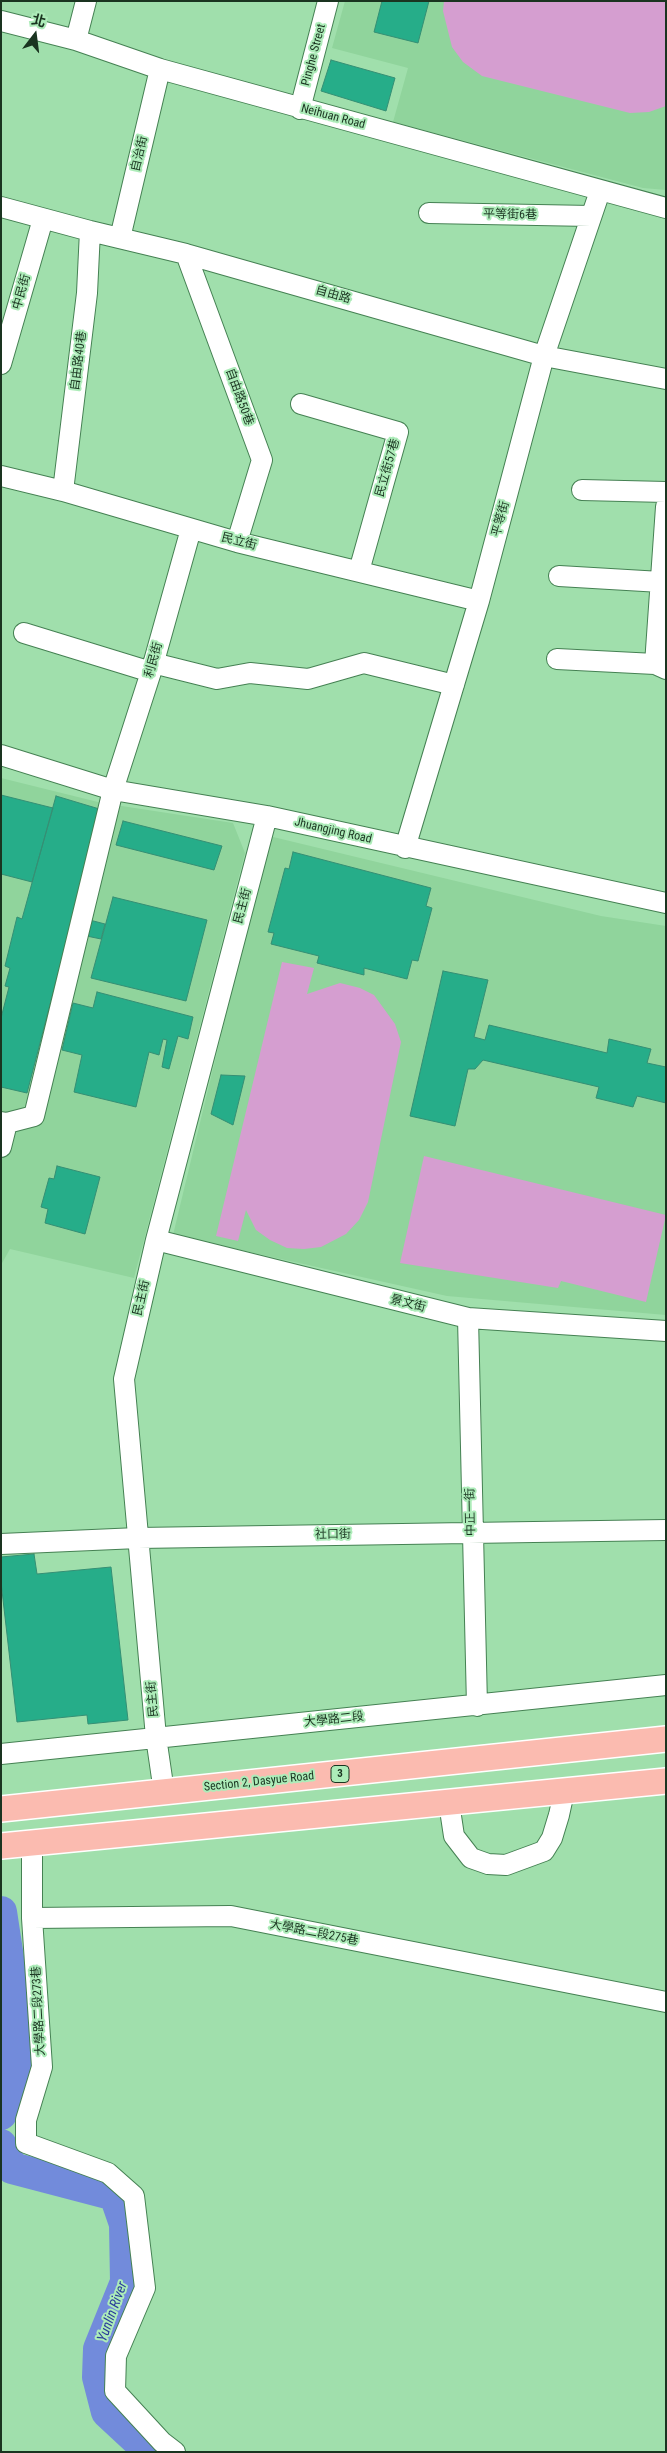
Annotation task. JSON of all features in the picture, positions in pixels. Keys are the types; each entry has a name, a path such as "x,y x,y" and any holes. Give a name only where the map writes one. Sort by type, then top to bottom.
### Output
{"main road":[{"name":"Section 2, Dasyue Road","path":"8,1808 666,1739"},
{"path":"393,1768 395,1809"},
{"path":"17,1845 666,1781"}],"street":[{"path":"76,40 86,1"},
{"name":"Pinghe Street","path":"300,109 328,1"},
{"name":"Neihuan Road","path":"1,21 76,40 160,69 300,109 666,208"},
{"name":"自治街","path":"120,238 160,69"},
{"name":"平等街","path":"405,848 479,601 544,356 600,191"},
{"name":"自由路","path":"1,207 186,254 544,356 666,379"},
{"name":"平等街6巷","path":"429,213 591,216"},
{"name":"中民街","path":"1,364 43,219"},
{"name":"自由路40巷","path":"63,491 87,293 90,231"},
{"name":"自由路50巷","path":"186,254 262,460 237,542"},
{"name":"民立街57巷","path":"301,404 398,432 359,571"},
{"name":"民立街","path":"1,476 63,491 237,542 479,601"},
{"path":"582,490 666,492"},
{"path":"557,659 660,666 661,582 666,506"},
{"name":"利民街","path":"4,1122 34,1116 113,790 152,668 191,529"},
{"path":"560,576 661,582"},
{"path":"24,633 152,668 217,679 250,673 308,679 364,663 454,686"},
{"name":"Jhuangjing Road","path":"1,755 113,790 267,816 405,848 666,903"},
{"name":"民主街","path":"164,1792 156,1737 124,1379 156,1240 267,816"},
{"path":"1,1147 4,1122"},
{"name":"景文街","path":"156,1240 468,1318 666,1331"},
{"name":"中正一街","path":"468,1318 477,1706"},
{"name":"社口街","path":"1,1544 138,1538 666,1530"},
{"name":"大學路二段","path":"5,1754 666,1685"},
{"path":"450,1803 454,1836 471,1858 488,1864 506,1865 544,1851 552,1838 564,1792"},
{"path":"17,1845 32,1918"},
{"name":"大學路二段275巷","path":"32,1918 231,1916 666,2002"},
{"name":"大學路二段273巷","path":"32,1918 42,2067 26,2120 26,2143 108,2173 134,2196 145,2288 116,2356 115,2391 162,2442 175,2452"}],"shaded area":[{"path":"345,1 666,1 666,190 643,188 393,122 408,68 332,48"},
{"path":"444,1 666,1 666,106 649,112 630,113 482,76 463,62 452,47 443,11"},
{"path":"1,778 102,803 233,823 245,853 134,1278 10,1249 1,1265"},
{"path":"269,836 601,916 666,926 666,1315 447,1296 173,1235"},
{"path":"282,962 314,968 307,994 340,983 360,988 374,995 395,1024 401,1042 368,1202 359,1220 346,1234 321,1247 304,1249 287,1248 270,1240 256,1230 246,1210 238,1241 216,1236"},
{"path":"424,1156 666,1215 646,1302 561,1281 558,1288 400,1263"}],"building":[{"path":"382,1 429,1 418,43 374,32"},
{"path":"331,60 395,78 386,111 321,91"},
{"path":"1,795 53,808 32,882 1,874"},
{"path":"56,796 106,811 78,917 105,924 101,939 77,934 59,970 27,1093 1,1087 1,1018 9,987 5,986 10,968 5,966 17,917 22,919"},
{"path":"123,821 222,846 214,870 116,845"},
{"path":"293,852 431,888 426,906 432,908 418,961 412,960 407,979 364,968 364,975 317,963 319,956 271,944 274,933 268,932 285,868 289,869"},
{"path":"113,897 207,920 186,1001 91,978"},
{"path":"443,971 488,980 474,1037 485,1040 489,1025 607,1053 609,1039 651,1049 647,1063 666,1067 666,1103 637,1096 633,1107 596,1098 599,1087 483,1060 475,1069 468,1069 455,1126 410,1116"},
{"path":"97,992 193,1017 188,1039 178,1036 169,1069 162,1067 167,1040 163,1039 159,1055 149,1052 136,1107 74,1092 82,1055 62,1050 73,1003 93,1008"},
{"path":"221,1075 245,1076 233,1125 211,1114"},
{"path":"57,1166 100,1177 85,1234 45,1223 48,1209 41,1207 49,1178 54,1179"},
{"path":"34,1554 37,1574 111,1567 128,1720 88,1724 87,1715 17,1722 1,1582 1,1557"}],"waterway":[{"name":"Yunlin River","path":"1,1912 15,2004 18,2070 1,2114"},
{"name":"Yunlin River","path":"1,2145 12,2168 115,2195 125,2224 126,2282 99,2349 98,2377 107,2412 150,2452"}]}
